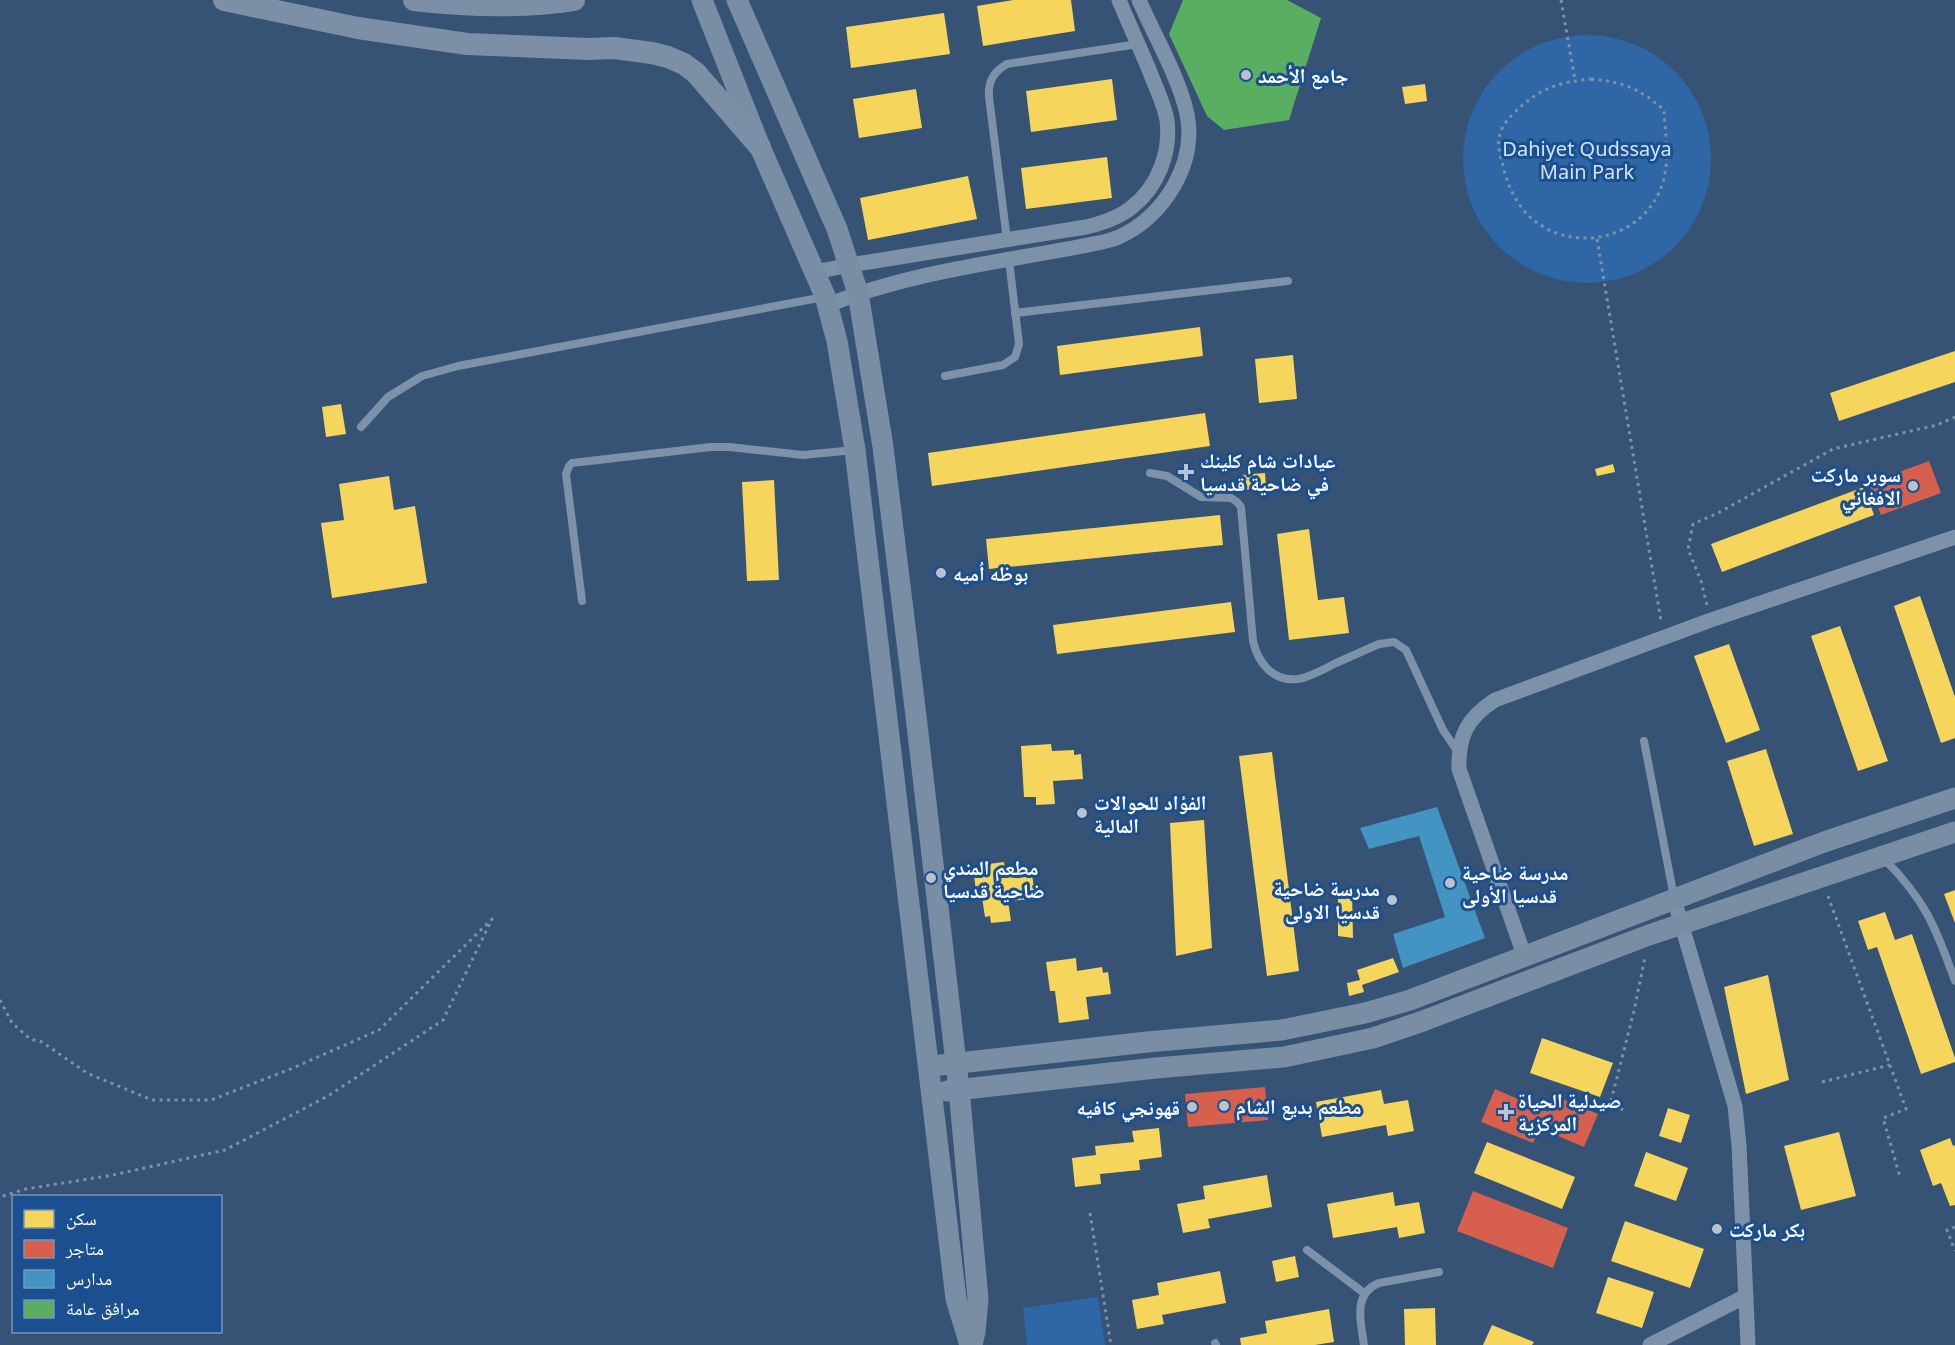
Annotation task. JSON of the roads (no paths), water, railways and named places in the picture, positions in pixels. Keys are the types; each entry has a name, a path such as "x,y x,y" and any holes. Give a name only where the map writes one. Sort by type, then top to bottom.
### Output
{"main road":[{"path":"224,0 358,28 467,44 614,48 668,57 684,64 696,73 760,147"},
{"path":"414,0 482,6 574,0"},
{"path":"736,0 837,229 858,293 883,447 959,1089 978,1299 971,1345"},
{"path":"704,5 760,147 815,272 837,341 855,450 889,720 956,1299 971,1345"},
{"path":"889,720 916,716"},
{"path":"928,1067 1147,1042 1282,1030 1365,1013 1410,1000 1824,842 1955,798"},
{"path":"931,1092 1284,1057 1373,1038 1649,935 1955,832"},
{"path":"1533,952 1550,972"},
{"path":"1498,965 1506,988"},
{"path":"923,1023 929,1026 941,1026 951,1020"},
{"path":"936,1130 946,1124 962,1128"}],"street":[{"path":"815,272 1086,228 1111,220 1133,207 1151,188 1162,165 1168,140 1167,119 1161,98 1119,0"},
{"path":"826,301 897,282 1088,246 1118,237 1145,221 1167,198 1182,170 1188,140 1187,116 1181,93 1139,0"},
{"path":"1006,240 1009,260"},
{"path":"1533,952 1459,769 1458,752 1462,736 1470,721 1481,709 1495,700 1663,637 1955,537"},
{"path":"1674,899 1735,1106 1739,1145 1748,1345"},
{"path":"1650,1345 1746,1296"}],"lane":[{"path":"1006,240 989,97 990,81 994,74 1007,64 1138,44"},
{"path":"945,376 1003,365 1015,357 1019,344 1009,260"},
{"path":"1016,313 1288,281"},
{"path":"361,427 388,397 422,376 458,366 826,301"},
{"path":"582,601 566,474 572,463 711,447 737,447 803,455 855,450"},
{"path":"1150,473 1167,476 1201,497 1231,498 1242,507 1253,641 1262,665 1272,673 1285,678 1297,679 1379,644 1386,642 1401,645 1410,657 1443,730 1458,752"},
{"path":"1644,741 1674,899"},
{"path":"1882,856 1899,874 1928,913 1955,981"},
{"path":"1307,1250 1364,1293"},
{"path":"1364,1345 1360,1310 1364,1293 1379,1283 1439,1272"}],"place":[{"name":"جامع الأحمد","path":"1246,75"},
{"name":"عيادات شام كلينك في ضاحية قدسيا","path":"1186,472"},
{"name":"سوبر ماركت الافغاني","path":"1913,486"},
{"name":"بوظه اُميه","path":"941,573"},
{"name":"الفؤاد للحوالات المالية","path":"1082,813"},
{"name":"مطعم المندي ضاحية قدسيا","path":"931,878"},
{"name":"مدرسة ضاحية قدسيا الأولى","path":"1450,883"},
{"name":"مدرسة ضاحية قدسيا الاولى","path":"1392,900"},
{"name":"مطعم بديع الشام","path":"1224,1106"},
{"name":"قهونجي كافيه","path":"1192,1107"},
{"name":"صيدلية الحياة المركزية","path":"1506,1112"},
{"name":"بكر ماركت","path":"1717,1229"}],"park label":[{"name":"Dahiyet Qudssaya Main Park","path":"1587,160"}]}
